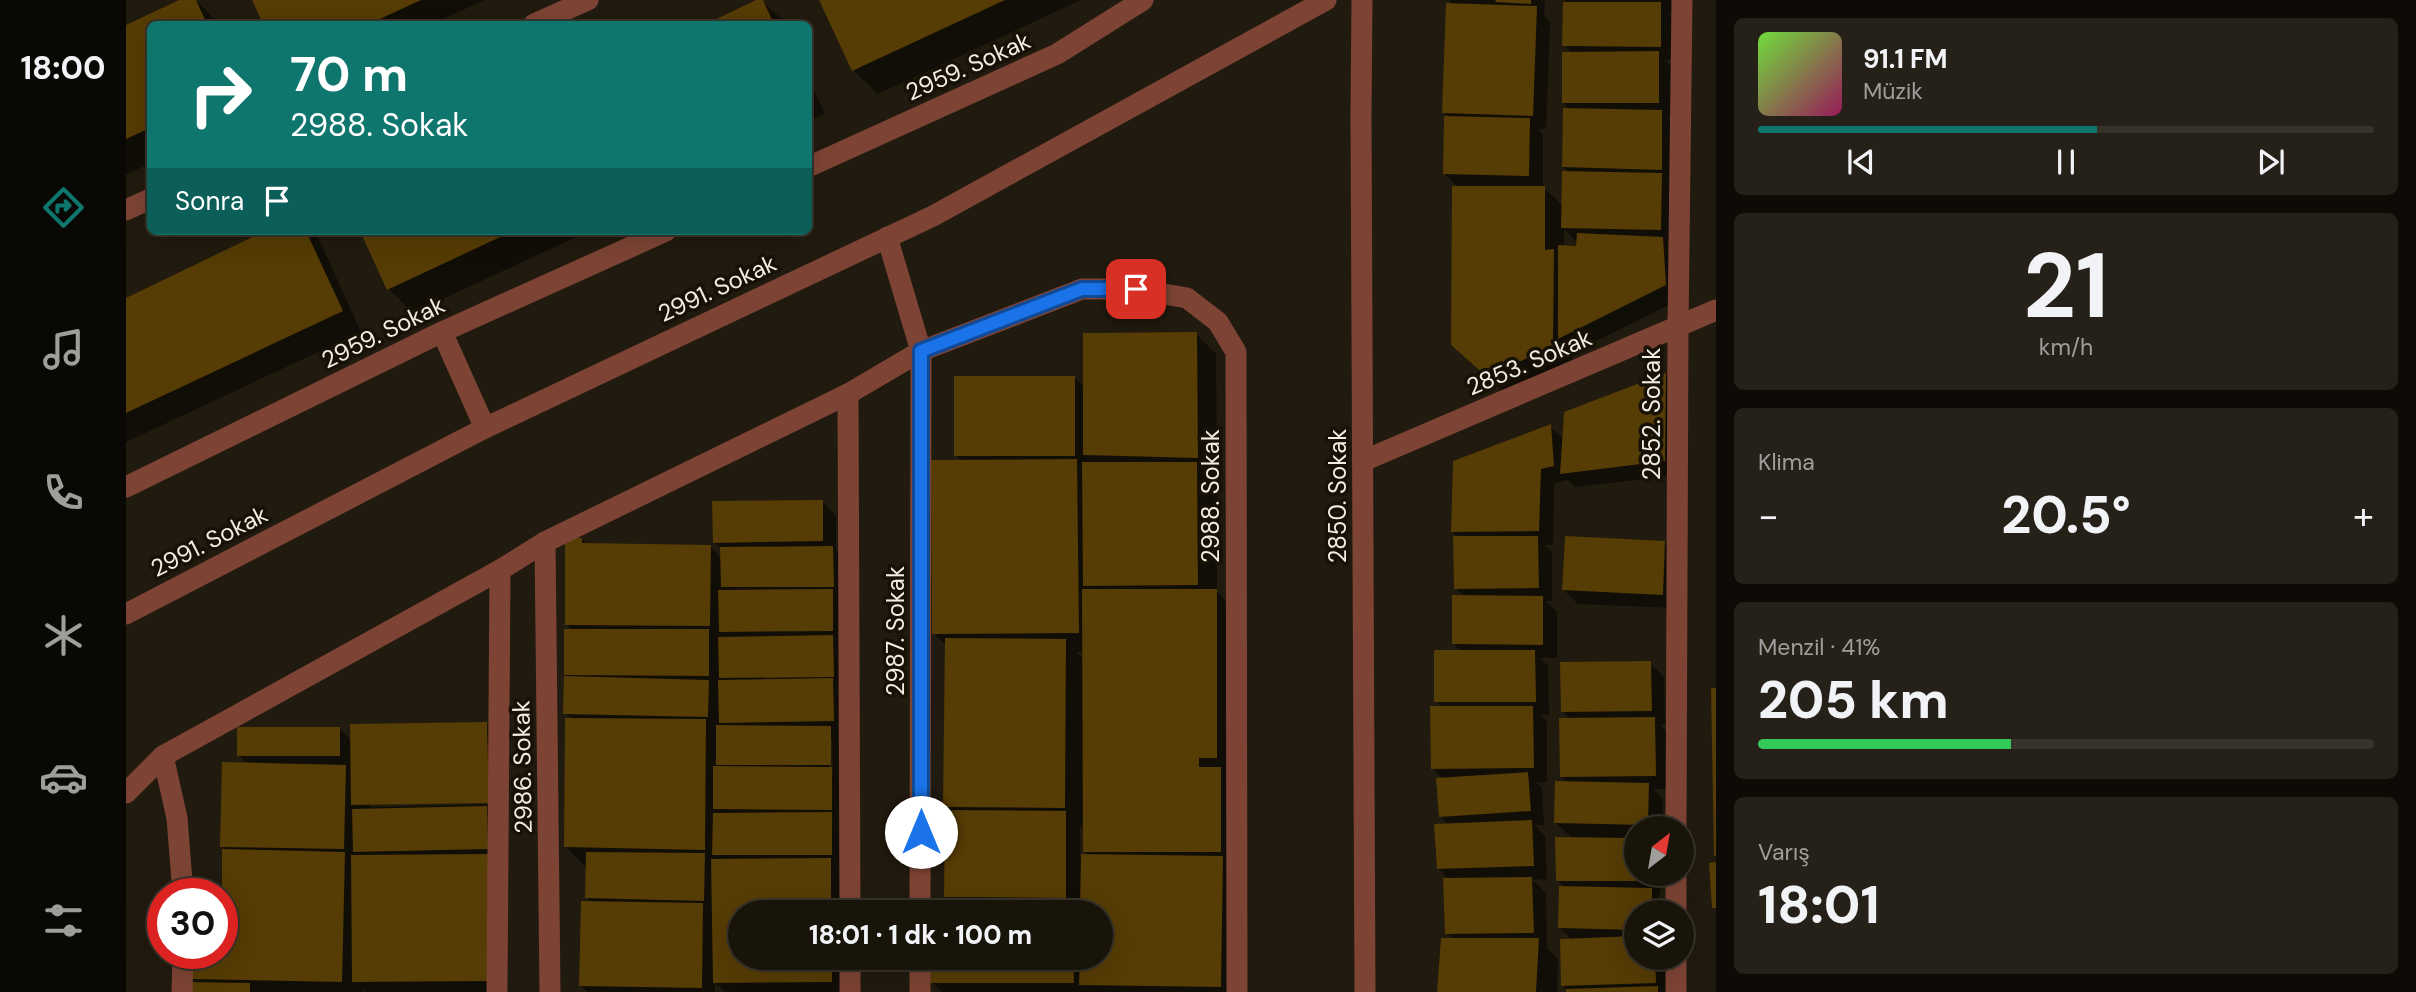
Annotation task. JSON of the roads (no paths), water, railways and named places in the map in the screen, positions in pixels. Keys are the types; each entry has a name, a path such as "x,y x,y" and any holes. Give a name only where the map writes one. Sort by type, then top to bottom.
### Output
{"street":[{"path":"541,21 588,0"},
{"name":"2959. Sokak","path":"812,165 1056,54 1143,0"},
{"name":"2991. Sokak","path":"126,614 485,428 933,216 1326,0"},
{"name":"2850. Sokak","path":"1362,0 1365,992"},
{"name":"2852. Sokak","path":"1676,816 1682,0"},
{"path":"126,210 147,200"},
{"name":"2959. Sokak","path":"126,487 442,332 657,235"},
{"name":"2987. Sokak","path":"887,237 921,351 920,900"},
{"name":"2988. Sokak","path":"126,793 163,756 500,570 545,542 848,394 921,351 1082,289 1136,289 1187,298 1218,322 1236,352 1237,992"},
{"name":"2853. Sokak","path":"1363,461 1716,310"},
{"path":"442,332 485,428"},
{"name":"2987. Sokak","path":"848,394 850,900"},
{"name":"2986. Sokak","path":"545,542 550,992"},
{"name":"2986. Sokak","path":"497,992 500,570"},
{"path":"163,756 177,818 182,878"},
{"path":"182,992 183,969"},
{"path":"850,970 850,992"},
{"path":"920,970 920,992"},
{"path":"1676,970 1676,992"}]}
